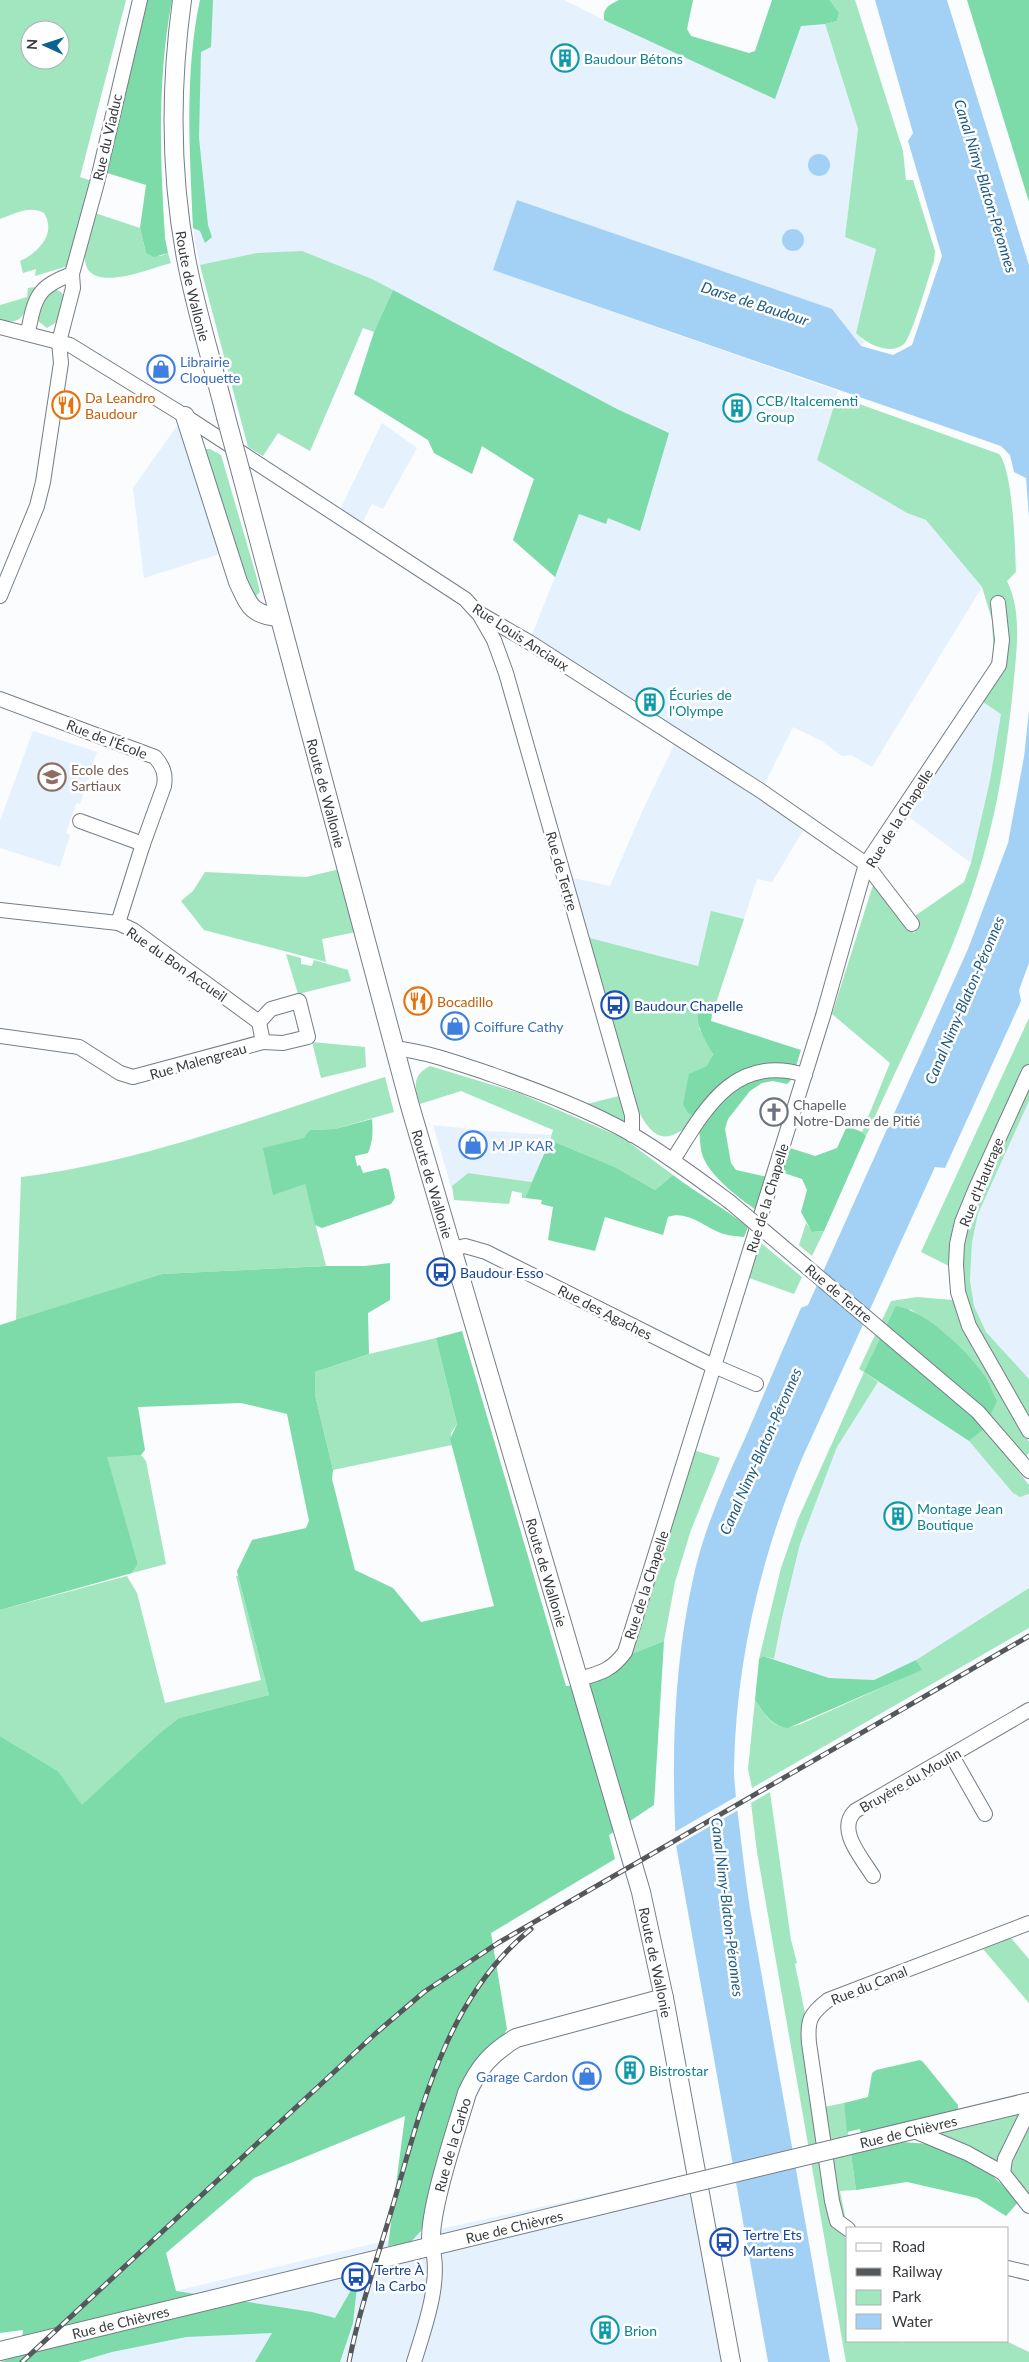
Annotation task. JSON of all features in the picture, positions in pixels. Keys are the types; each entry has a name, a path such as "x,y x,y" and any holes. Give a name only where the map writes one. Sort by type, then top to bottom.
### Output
{"main road":[{"name":"Route de Wallonie","path":"182,0 174,64 172,138 183,238 191,278 226,417 394,1048 638,1882 664,1998 732,2362"},
{"path":"185,416 238,582 248,603 255,611 264,616 279,617"},
{"name":"Rue de la Carbo","path":"432,2246 430,2238 434,2213 464,2102 475,2076 486,2060 499,2048 516,2038 664,1998"},
{"name":"Rue de Chièvres","path":"0,2351 1029,2102"}],"street":[{"name":"Rue du Viaduc","path":"0,596 36,506 43,482 61,363 59,342 73,288 72,274 97,182 140,0"},
{"path":"28,332 36,298 51,282 72,274"},
{"name":"Rue Louis Anciaux","path":"0,327 28,332 70,345 185,416 408,561 465,599 477,612 529,642 761,791 866,864 912,924"},
{"name":"Rue de la Chapelle","path":"579,1679 596,1675 615,1665 625,1652 805,1075 866,864 999,665 1002,640 998,603"},
{"name":"Rue de Tertre","path":"477,612 494,640 506,673 632,1115 632,1135"},
{"name":"Rue de l'École","path":"0,699 155,757 163,768 165,778 118,923"},
{"path":"80,821 143,844"},
{"name":"Rue du Bon Accueil","path":"0,910 118,923 133,930 259,1022"},
{"path":"259,1022 271,1009 299,1001 308,1037 283,1043 263,1042"},
{"name":"Rue Malengreau","path":"0,1036 79,1047 120,1073 133,1077 263,1042 259,1022"},
{"name":"Rue de Tertre","path":"394,1048 422,1052 568,1103 632,1135 673,1160 730,1202 978,1412 1029,1471"},
{"path":"673,1160 704,1110 736,1081 752,1072 766,1069 805,1075"},
{"name":"Rue d'Hautrage","path":"1029,1072 962,1222 957,1244 956,1265 958,1292 969,1326 1029,1431"},
{"name":"Rue des Agaches","path":"452,1249 465,1246 486,1252 602,1311 756,1384"},
{"name":"Bruyère du Moulin","path":"873,1876 849,1834 848,1818 855,1811 1029,1710"},
{"path":"952,1756 985,1814"},
{"name":"Rue du Canal","path":"846,2228 837,2221 832,2201 808,2033 808,2023 817,2008 836,1997 1029,1923"},
{"path":"1003,2173 1005,2159 1029,2110"},
{"path":"912,2130 967,2153 1003,2173 1029,2206"},
{"name":"Rue de la Carbo","path":"414,2362 432,2292 434,2254 432,2246"},
{"path":"1009,2268 1029,2273"}],"shaded area":[{"path":"200,0 564,0 604,20 603,13 607,6 619,0 693,0 687,29 691,36 749,53 755,51 772,0 830,0 825,25 858,129 845,237 876,248 856,333 865,342 861,346 854,338 493,270 838,391 817,460 907,513 926,520 982,587 872,767 851,755 842,756 822,741 793,727 761,791 529,642 555,577 513,540 534,479 482,446 472,474 434,453 428,440 354,394 374,331 363,328 310,451 278,433 263,456 248,447 201,270 194,236 189,113 196,18"},
{"path":"182,419 226,552 144,578 133,488"},
{"path":"382,423 417,448 383,509 372,504 359,529 340,510"},
{"path":"980,700 1002,714 990,780 971,863 905,814"},
{"name":"Ecole des Sartiaux","path":"33,731 97,752 80,804 76,803 66,833 70,835 60,867 0,848 0,821"},
{"path":"676,741 806,826 772,882 757,879 744,919 711,912 698,966 586,937 568,877 610,886 641,814"},
{"path":"1029,1101 1029,1381 986,1332 974,1306 970,1280 972,1242 978,1214"},
{"path":"433,1125 551,1135 532,1182 468,1173 455,1183 452,1190"},
{"path":"878,1382 969,1441 1013,1493 1026,1496 1029,1494 1029,1588 916,1660 874,1680 829,1678 774,1659 800,1544 837,1447"},
{"path":"678,2177 683,2196 692,2194 722,2362 43,2362 166,2253 176,2291 368,2245"}],"green space":[{"path":"0,0 126,0 80,177 92,181 68,266 35,276 36,269 23,273 20,261 39,248 44,242 48,228 44,213 33,210 22,211 0,219"},
{"path":"146,0 172,0 164,59 161,119 163,208 168,253 154,257 146,253 140,228 146,185 104,172"},
{"path":"200,0 213,0 211,47 201,52 199,138 208,225 212,237 205,243 200,231 193,228 189,114 192,57"},
{"path":"619,0 693,0 687,29 691,36 749,53 755,51 772,0 830,0 839,13 837,21 801,26 775,99 604,20 607,7"},
{"path":"830,0 855,0 903,151 906,180 913,180 935,251 934,261 911,330 904,344 892,349 872,344 856,333 876,249 845,237 858,129 825,24 837,21 839,13"},
{"path":"967,0 1029,0 1029,202"},
{"path":"95,213 140,228 146,253 161,256 168,253 171,263 121,277 108,278 96,276 88,270 85,259 87,242"},
{"path":"302,251 372,279 393,290 374,332 363,328 310,451 278,433 263,456 248,447 200,265 257,253"},
{"path":"35,287 21,318 9,322 0,321 0,305 27,297 28,288"},
{"path":"57,290 66,298 58,321 47,328 38,321 37,307 51,291"},
{"path":"393,290 617,409 669,433 640,531 608,518 606,524 579,514 555,577 513,540 534,479 482,446 472,474 434,453 428,440 354,394 374,332"},
{"path":"837,396 999,454 1004,463 1010,492 1016,560 1016,572 1007,581 1012,593 1017,620 1017,648 1013,689 1004,762 989,835 978,874 950,950 866,1136 862,1132 890,1063 832,1014 873,885 914,933 919,927 912,918 964,882 971,863 990,780 1001,714 980,700 994,661 992,620 982,587 926,520 907,513 817,460"},
{"path":"210,449 221,455 256,575 260,592 256,596 250,595 202,451"},
{"path":"340,869 356,932 322,939 326,962 204,930 181,901 193,891 205,872 306,877"},
{"path":"711,911 744,919 712,1015 708,1009 699,1028 713,1053 697,1112 685,1129 670,1136 663,1136 657,1134 647,1125 636,1105 586,937 698,966"},
{"path":"286,954 301,958 301,964 312,966 314,960 348,970 351,981 298,994"},
{"path":"700,1007 708,1009 712,1015 711,1021 801,1050 792,1079 787,1084 773,1081 762,1083 750,1091 728,1119 725,1129 731,1163 736,1170 772,1178 762,1214 729,1189 707,1165 703,1157 697,1121 695,1116 688,1113 683,1104 689,1074 707,1066 713,1054 699,1025 698,1013"},
{"path":"1029,1018 1029,1101 978,1214 972,1242 970,1280 974,1306 986,1332 1029,1379 1029,1422 970,1318 957,1270 921,1252"},
{"path":"312,1042 365,1047 366,1067 321,1078"},
{"path":"430,1066 519,1093 623,1138 673,1175 655,1190 615,1167 550,1140 553,1130 461,1091 420,1104 416,1087 417,1077"},
{"path":"385,1077 394,1112 335,1129 310,1130 305,1184 326,1266 162,1274 16,1321 21,1177 67,1170 159,1149"},
{"path":"619,1096 626,1118 622,1123 583,1105"},
{"path":"372,1119 370,1149 368,1153 355,1156 357,1166 360,1165 363,1173 385,1168 389,1170 395,1198 391,1204 322,1228 315,1225 305,1184 273,1195 263,1148 304,1138 310,1130 335,1129"},
{"path":"847,1126 862,1132 866,1136 824,1231 812,1232 801,1212 807,1190 802,1179 781,1172 790,1148 815,1156 837,1148"},
{"path":"550,1140 615,1167 655,1190 673,1175 748,1227 744,1237 717,1232 690,1218 675,1215 668,1217 663,1235 605,1217 595,1251 548,1240 553,1207 541,1204 542,1200 525,1198"},
{"path":"468,1173 532,1182 525,1198 522,1198 522,1193 512,1191 509,1204 454,1200 452,1186"},
{"path":"806,1223 813,1232 824,1231 812,1256 799,1245"},
{"path":"761,1243 802,1277 794,1294 749,1278"},
{"path":"390,1263 390,1300 368,1313 369,1354 315,1372 315,1395 333,1470 332,1479 355,1570 393,1588 421,1622 494,1606 450,1439 457,1424 436,1338 462,1331 566,1686 586,1685 617,1671 629,1655 664,1641 654,1805 609,1835 615,1859 491,1933 507,2029 503,2036 486,2049 469,2072 446,2138 421,2231 409,2244 388,2246 405,2116 254,2178 166,2253 176,2291 312,2312 335,2318 358,2278 353,2323 340,2362 255,2362 272,2333 186,2337 112,2352 78,2362 0,2362 20,2355 23,2330 0,2333 0,1736 58,1771 82,1805 162,1731 179,1718 269,1695 237,1571 252,1540 306,1528 309,1521 287,1414 241,1403 138,1407 145,1450 141,1455 107,1457 138,1564 132,1573 0,1610 0,1325 162,1274 326,1266 365,1266"},
{"path":"917,1297 953,1300 964,1328 1029,1442 1029,1453 1015,1467 1029,1485 1029,1494 1020,1497 1013,1493 969,1441 982,1431 984,1374 947,1335 910,1309 864,1372 859,1369 891,1301"},
{"path":"896,1306 920,1315 944,1332 987,1379 997,1401 982,1431 969,1441 864,1372"},
{"path":"436,1338 457,1424 451,1433 452,1445 333,1470 315,1395 315,1372 369,1354"},
{"path":"864,1372 878,1382 837,1447 800,1544 774,1659 763,1656 759,1659 781,1568 798,1519"},
{"path":"693,1450 720,1458 691,1530 675,1582 664,1641 629,1655"},
{"path":"141,1455 146,1461 166,1564 132,1573 138,1564 106,1456"},
{"path":"127,1576 137,1593 165,1703 261,1680 236,1576 238,1576 269,1695 179,1718 162,1731 82,1806 58,1771 0,1736 0,1610"},
{"path":"1029,1588 1029,1628 752,1788 748,1769 755,1700 769,1719 778,1726 784,1727 801,1724 921,1670 916,1660"},
{"path":"763,1656 829,1678 874,1680 916,1660 922,1670 788,1728 772,1722 755,1700 759,1659"},
{"path":"770,1792 791,1940 797,1963 795,1964 824,2107 844,2103 856,2190 840,2191 847,2227 846,2342 1008,2342 1029,2352 1029,2362 846,2362 757,1852 751,1803"},
{"path":"1011,1938 1029,1959 1029,2003 983,1949"},
{"path":"920,2060 958,2105 958,2111 861,2135 860,2129 847,2132 844,2103 868,2097 872,2073 876,2070"},
{"path":"1017,2113 1019,2117 998,2163 943,2138 941,2132"},
{"path":"1029,2123 1029,2199 1009,2171"},
{"path":"901,2142 931,2144 980,2164 1019,2201 1006,2216 977,2198 907,2182 856,2190 851,2154"}],"water":[{"path":"875,0 947,0 1029,265 1029,518 1026,478 1014,472 1010,455 1001,446 493,270 517,200 832,309 861,346 893,355 912,345 942,256 908,141 913,133"},
{"path":"819,154 827,157 830,165 827,173 819,176 811,173 808,165 811,157"},
{"path":"793,229 801,232 804,240 801,248 793,251 785,248 782,240 785,232"},
{"name":"Canal Nimy-Blaton-Péronnes","path":"1029,711 1029,963 1019,990 1021,1001 945,1168 935,1167 803,1456 788,1493 763,1570 746,1649 740,1688 734,1769 739,1820 750,1909 830,2362 768,2362 676,1845 674,1742 682,1638 695,1570 717,1502 801,1308 808,1305 968,949 1008,843 1024,757"}],"pier":[{"path":"739,1795 740,1809 674,1847 673,1833"}],"railway":[{"path":"22,2362 375,2034 424,1992 498,1943 1029,1636"},
{"path":"349,2362 363,2305 413,2135 440,2058 457,2022 477,1988 502,1957 531,1929"}],"place":[{"name":"Baudour Bétons","path":"565,58"},
{"name":"Librairie Cloquette","path":"161,369"},
{"name":"Da Leandro Baudour","path":"66,405"},
{"name":"CCB/Italcementi Group","path":"737,408"},
{"name":"Écuries de l'Olympe","path":"650,702"},
{"name":"Ecole des Sartiaux","path":"52,777"},
{"name":"Bocadillo","path":"418,1001"},
{"name":"Baudour Chapelle","path":"615,1005"},
{"name":"Coiffure Cathy","path":"455,1026"},
{"name":"Chapelle Notre-Dame de Pitié","path":"774,1112"},
{"name":"M JP KAR","path":"473,1145"},
{"name":"Baudour Esso","path":"441,1272"},
{"name":"Montage Jean Boutique","path":"898,1516"},
{"name":"Bistrostar","path":"630,2070"},
{"name":"Garage Cardon","path":"587,2076"},
{"name":"Tertre Ets Martens","path":"724,2242"},
{"name":"Tertre À la Carbo","path":"356,2277"},
{"name":"Brion","path":"605,2330"}],"water label":[{"name":"Darse de Baudour","path":"755,303"}]}
